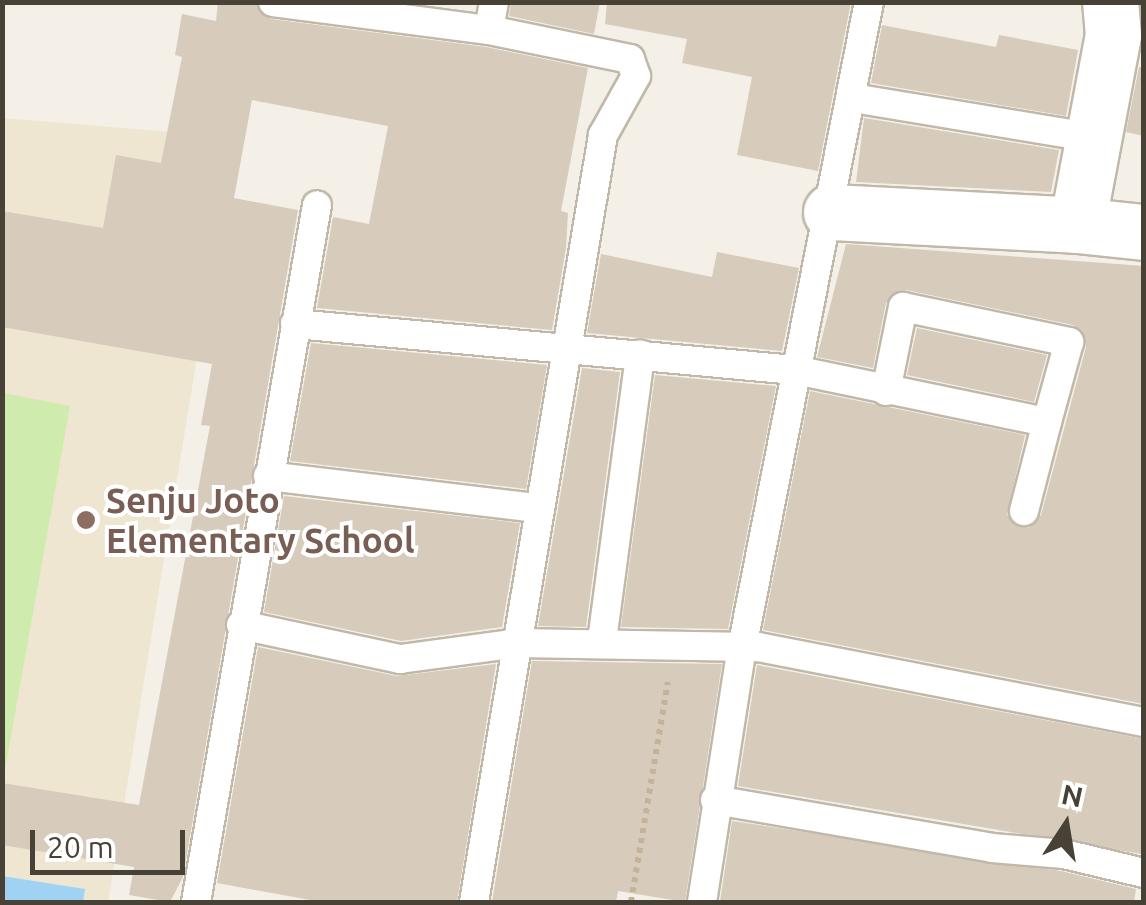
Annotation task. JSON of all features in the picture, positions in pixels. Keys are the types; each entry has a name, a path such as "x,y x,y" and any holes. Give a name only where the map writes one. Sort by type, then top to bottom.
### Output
{"street":[{"path":"1077,225 1122,27"},
{"path":"831,212 1144,232"}],"lane":[{"path":"273,2 491,16 630,59 636,76 603,135 474,902"},
{"path":"702,902 715,800 742,648 794,370 831,212 869,2"},
{"path":"853,98 1094,138"},
{"path":"196,902 240,625 317,205"},
{"path":"886,391 903,307 1069,342 1024,510"},
{"path":"295,324 794,370 1047,422"},
{"path":"602,641 640,355"},
{"path":"268,476 538,508"},
{"path":"240,625 400,659 518,642 675,642 742,648 1144,722"},
{"path":"715,800 992,848 1064,854 1144,873"}],"path":[{"path":"631,902 675,642"}],"shaded area":[{"name":"Senju Joto Elementary School","path":"2,118 233,137 108,902 3,902"}],"green space":[{"path":"3,393 70,406 4,775 2,774"}],"water":[{"path":"2,876 85,889 83,902 3,902"}],"building":[{"path":"218,2 256,2 271,19 486,47 588,68 561,211 568,213 566,248 552,330 317,308 333,217 369,224 388,126 252,100 234,198 298,210 183,877 170,902 129,895 134,867 2,845 2,783 139,805 210,426 201,425 212,364 2,327 2,211 103,228 116,155 161,163 182,57 175,55 182,14 216,21"},
{"path":"511,2 600,2 594,34 509,16"},
{"path":"607,2 851,2 818,171 737,155 752,77 682,63 687,39 605,24"},
{"path":"882,25 996,47 999,35 1078,50 1066,116 871,83"},
{"path":"1139,67 1144,68 1144,136 1126,132"},
{"path":"864,118 1059,150 1051,192 856,182"},
{"path":"846,244 1144,266 1144,704 763,630 810,391 1025,435 1007,515 1028,528 1041,515 1086,347 1082,330 1073,325 906,290 886,303 873,368 817,357"},
{"path":"717,252 799,268 782,351 587,333 601,254 712,277"},
{"path":"917,328 1047,355 1034,402 907,375"},
{"path":"311,343 547,365 526,489 290,461"},
{"path":"582,368 620,372 586,627 538,626"},
{"path":"655,375 776,386 728,629 621,627"},
{"path":"284,496 520,523 502,627 401,641 264,612"},
{"path":"258,647 397,676 496,664 457,902 321,902 217,883"},
{"path":"532,661 722,664 685,902 618,891 616,902 492,902"},
{"path":"757,665 1144,739 1141,854 738,786"},
{"path":"732,821 1061,871 1136,889 1134,902 720,902"}],"place":[{"name":"Senju Joto Elementary School","path":"86,520"}]}
